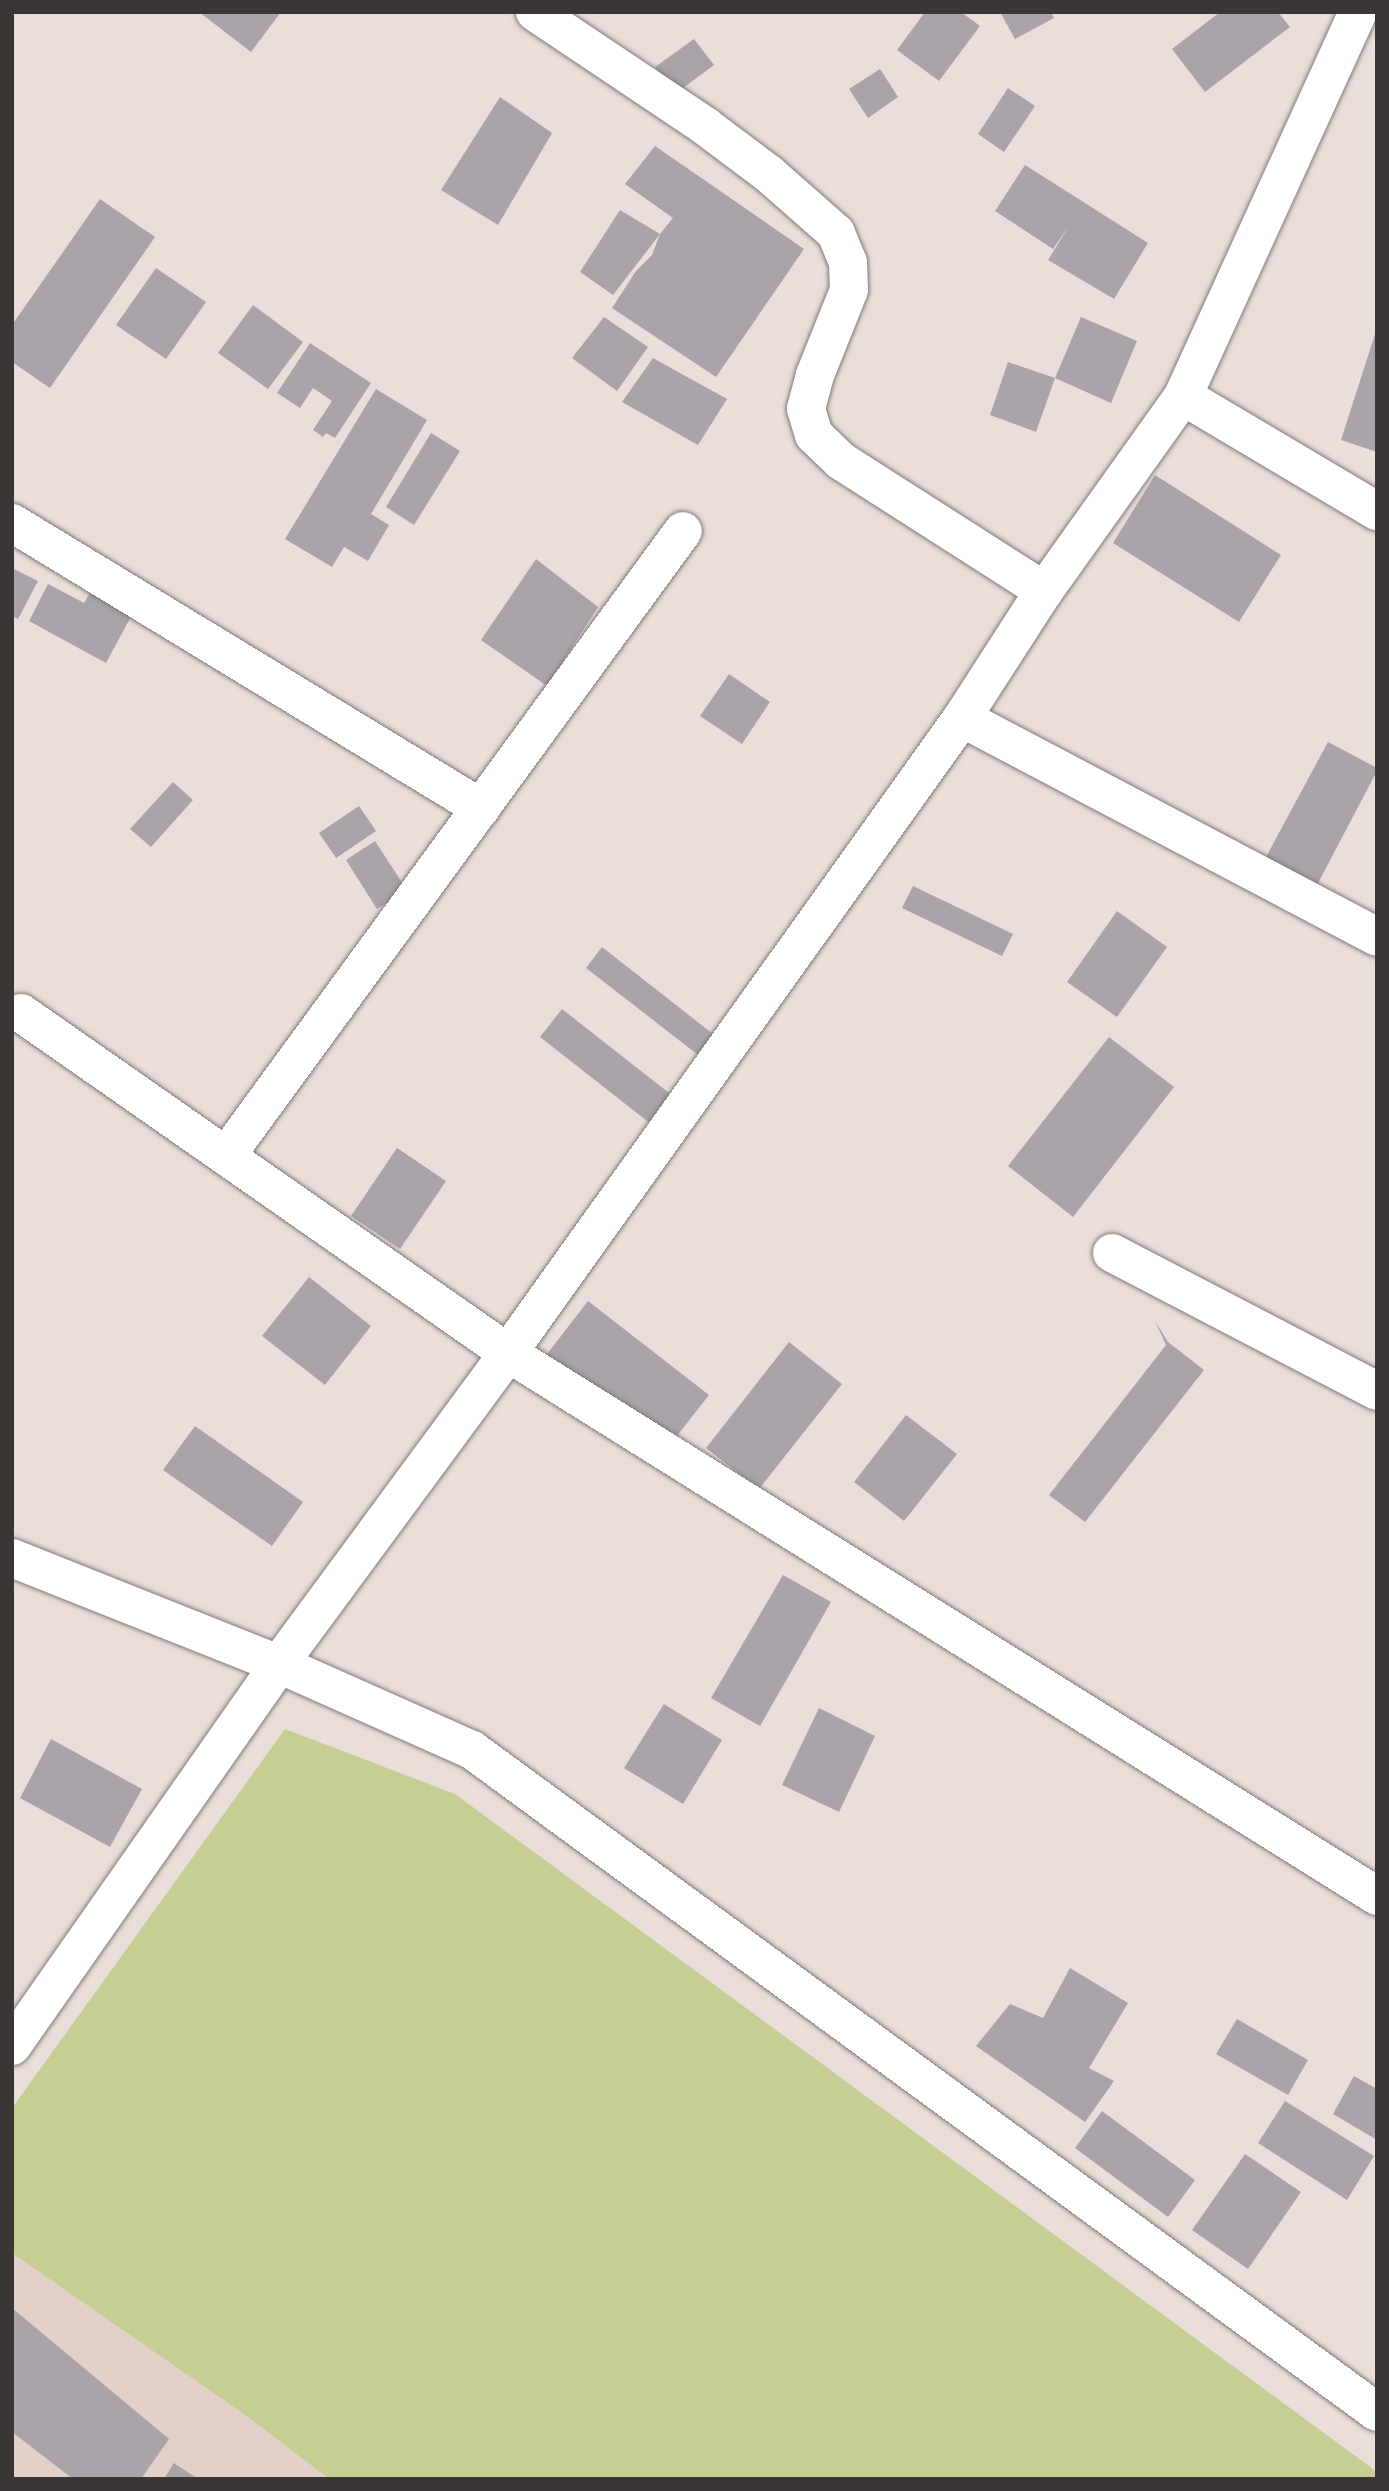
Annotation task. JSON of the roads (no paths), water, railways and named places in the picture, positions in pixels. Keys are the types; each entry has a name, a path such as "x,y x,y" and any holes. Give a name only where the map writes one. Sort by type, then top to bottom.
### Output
{"street":[{"path":"535,12 705,126 769,174 836,233 848,262 849,289 815,375 806,408 814,435 841,461 1044,591"},
{"path":"12,2046 23,2010 508,1353 962,718 1044,591 1183,396 1358,12"},
{"path":"1368,12 1377,22"},
{"path":"1183,396 1377,510"},
{"path":"12,523 481,808"},
{"path":"226,1156 684,531"},
{"path":"962,718 1377,937"},
{"path":"21,1013 508,1353 1377,1896"},
{"path":"1112,1253 1377,1391"},
{"path":"12,1559 279,1664 471,1750 1377,2412"}]}
